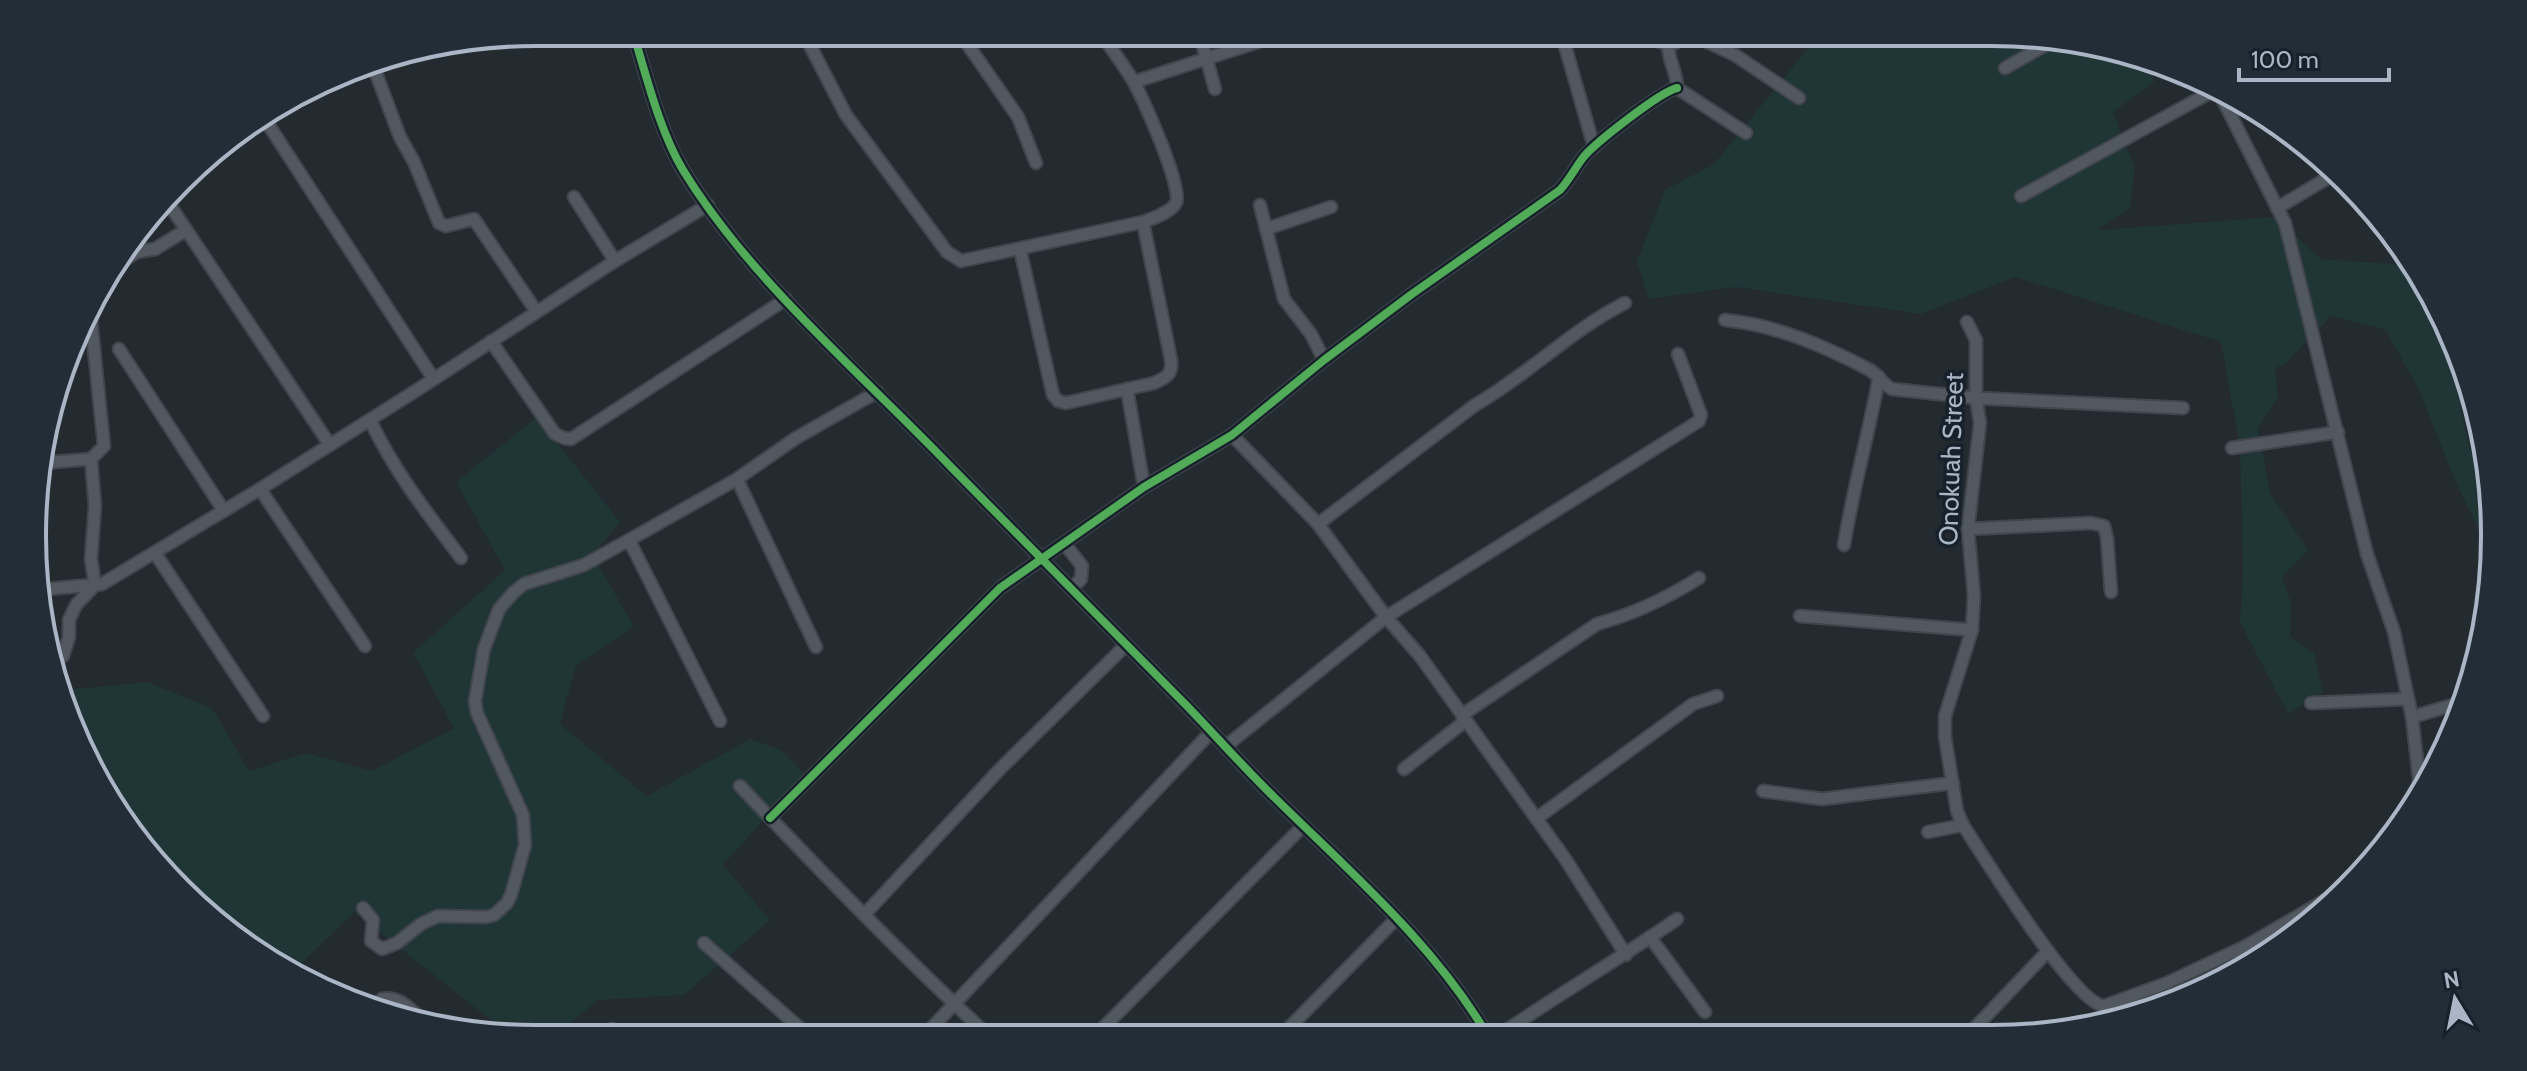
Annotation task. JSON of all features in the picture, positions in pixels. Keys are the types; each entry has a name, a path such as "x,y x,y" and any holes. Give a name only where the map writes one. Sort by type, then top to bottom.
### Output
{"street":[{"path":"637,46 682,168 741,250 1041,560 1396,919 1461,994 1481,1025"},
{"path":"810,46 846,115 952,257 961,261 1143,222 1173,206 1178,195 1167,158 1134,82 1110,46"},
{"path":"969,46 1018,117 1036,163"},
{"path":"1203,46 1215,89"},
{"path":"1134,82 1240,46"},
{"path":"1565,46 1594,147"},
{"path":"1668,46 1669,61 1677,73 1677,88"},
{"path":"1715,46 1735,55 1799,98"},
{"path":"2005,68 2040,48"},
{"path":"376,73 400,137 414,162 439,223 446,226 474,219 536,311"},
{"path":"770,818 1000,588 1144,487 1232,435 1324,360 1560,190 1594,147 1661,95 1677,88"},
{"path":"1677,88 1746,133"},
{"path":"2021,196 2206,95"},
{"path":"2226,106 2285,223 2367,554 2394,632 2412,717 2418,774"},
{"path":"269,125 433,378"},
{"path":"2277,208 2327,179"},
{"path":"574,197 615,261"},
{"path":"49,589 102,584 260,489 536,311 708,205"},
{"path":"1260,205 1284,299 1311,334 1324,360"},
{"path":"1266,229 1331,207"},
{"path":"172,208 330,445"},
{"path":"1020,249 1055,399 1066,403 1166,378 1172,366 1143,222"},
{"path":"137,252 155,249 186,230"},
{"path":"491,341 555,434 571,439 786,299"},
{"path":"1318,524 1597,317 1625,303"},
{"path":"1725,320 1765,327 1812,343 1867,369 1892,389 1976,398 2183,408"},
{"name":"Onokuah Street","path":"1967,322 1976,340 1976,398 1980,423 1968,529 1974,596 1972,630 1945,716 1945,737 1957,811 1963,825 2048,951 2091,1001 2104,1006 2167,983 2246,946"},
{"path":"52,462 91,459 104,446 92,328"},
{"path":"119,349 224,511"},
{"path":"1226,746 1386,617 1699,421 1701,415 1678,354"},
{"path":"1844,545 1879,377"},
{"path":"1127,389 1144,487"},
{"path":"363,908 373,920 371,941 382,949 397,943 421,924 438,916 486,917 494,915 507,903 518,874 526,834 523,815 477,713 475,701 484,649 499,609 513,593 524,584 584,565 737,479 796,438 877,392"},
{"path":"370,420 405,484 461,558"},
{"path":"2232,448 2338,432"},
{"path":"1232,435 1318,524 1386,617 1420,656 1566,860 1626,955"},
{"path":"91,459 95,506 91,559 95,585"},
{"path":"737,479 816,647"},
{"path":"260,489 365,646"},
{"path":"1968,529 2091,523 2104,526 2111,592"},
{"path":"629,540 720,721"},
{"path":"1064,543 1082,566 1081,579 1071,589"},
{"path":"155,553 263,716"},
{"path":"1462,715 1597,624 1622,617 1672,595 1699,578"},
{"path":"63,656 69,637 69,620 76,605 95,585"},
{"path":"1800,616 1972,630"},
{"path":"864,915 1002,767 1126,645"},
{"path":"1537,818 1693,704 1717,696"},
{"path":"2311,703 2408,699"},
{"path":"2412,717 2450,706"},
{"path":"1404,769 1464,722 1462,715"},
{"path":"935,1025 1211,732"},
{"path":"1763,791 1822,799 1953,783"},
{"path":"740,786 864,915 977,1025"},
{"path":"1928,832 1963,825"},
{"path":"1106,1025 1303,826"},
{"path":"2250,951 2246,946 2302,914"},
{"path":"1292,1025 1396,919"},
{"path":"1514,1025 1557,995 1626,955 1677,919"},
{"path":"1650,937 1705,1012"},
{"path":"704,943 796,1025"},
{"path":"1978,1025 2048,951"},
{"path":"381,1000 393,998 409,1008"}],"green space":[{"path":"1810,46 2024,47 2087,55 2151,73 2154,82 2113,112 2135,168 2130,208 2098,230 2275,217 2321,259 2399,264 2431,319 2454,376 2469,447 2474,456 2481,535 2418,388 2385,329 2331,316 2285,364 2275,368 2278,397 2258,429 2270,493 2308,550 2282,577 2291,603 2290,637 2314,653 2323,692 2288,714 2240,622 2243,571 2240,448 2221,342 2015,277 1921,314 1736,287 1649,299 1637,262 1665,190 1714,164"},
{"path":"537,417 620,522 593,555 634,627 576,666 560,724 647,796 750,739 781,750 805,774 723,865 770,920 684,995 598,1000 568,1025 495,1023 354,912 301,964 238,924 189,882 167,858 128,807 83,723 71,690 147,682 212,708 249,771 306,753 372,771 454,728 413,653 505,570 456,482"}],"cycle path":[{"path":"637,46 654,103 675,155 710,211 741,250 809,325 1389,910 1442,970 1481,1025"},
{"path":"770,818 1000,588 1144,487 1232,435 1412,294 1560,190 1582,159 1599,143 1642,109 1677,88"}]}
